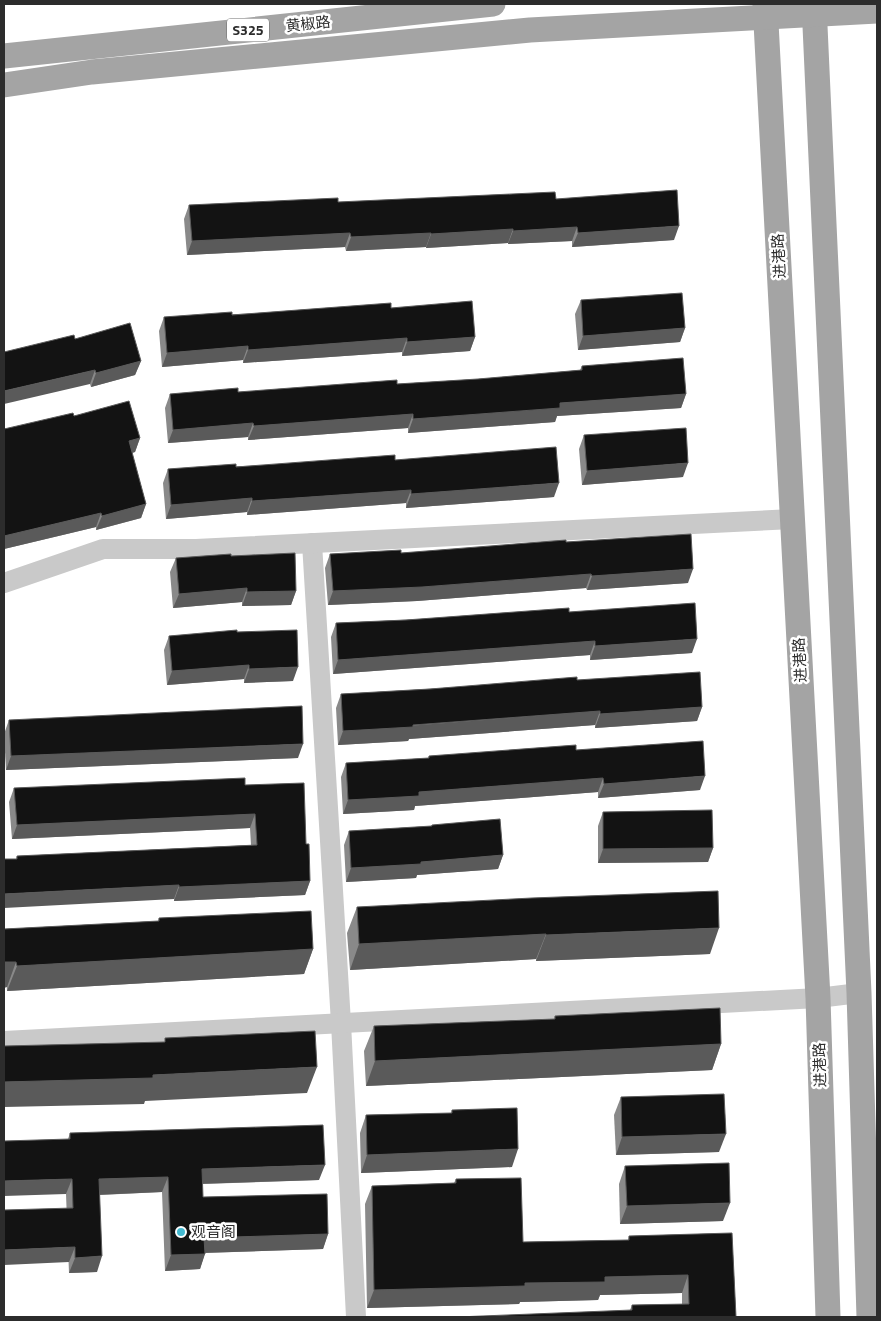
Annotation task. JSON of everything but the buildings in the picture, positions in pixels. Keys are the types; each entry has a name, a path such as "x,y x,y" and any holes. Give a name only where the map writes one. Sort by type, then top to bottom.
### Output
{"main road":[{"name":"黄椒路","path":"4,56 493,4"},
{"path":"815,9 859,993 869,1317"},
{"path":"4,85 92,72 530,30 765,11 815,9 877,12"},
{"name":"进港路","path":"765,11 818,998 828,1317"}],"street":[{"path":"4,583 103,549 196,549 312,544 793,519"},
{"path":"312,544 341,1023 356,1317"},
{"path":"4,1041 818,998 859,993"}],"place":[{"name":"观音阁","path":"181,1232"}]}
